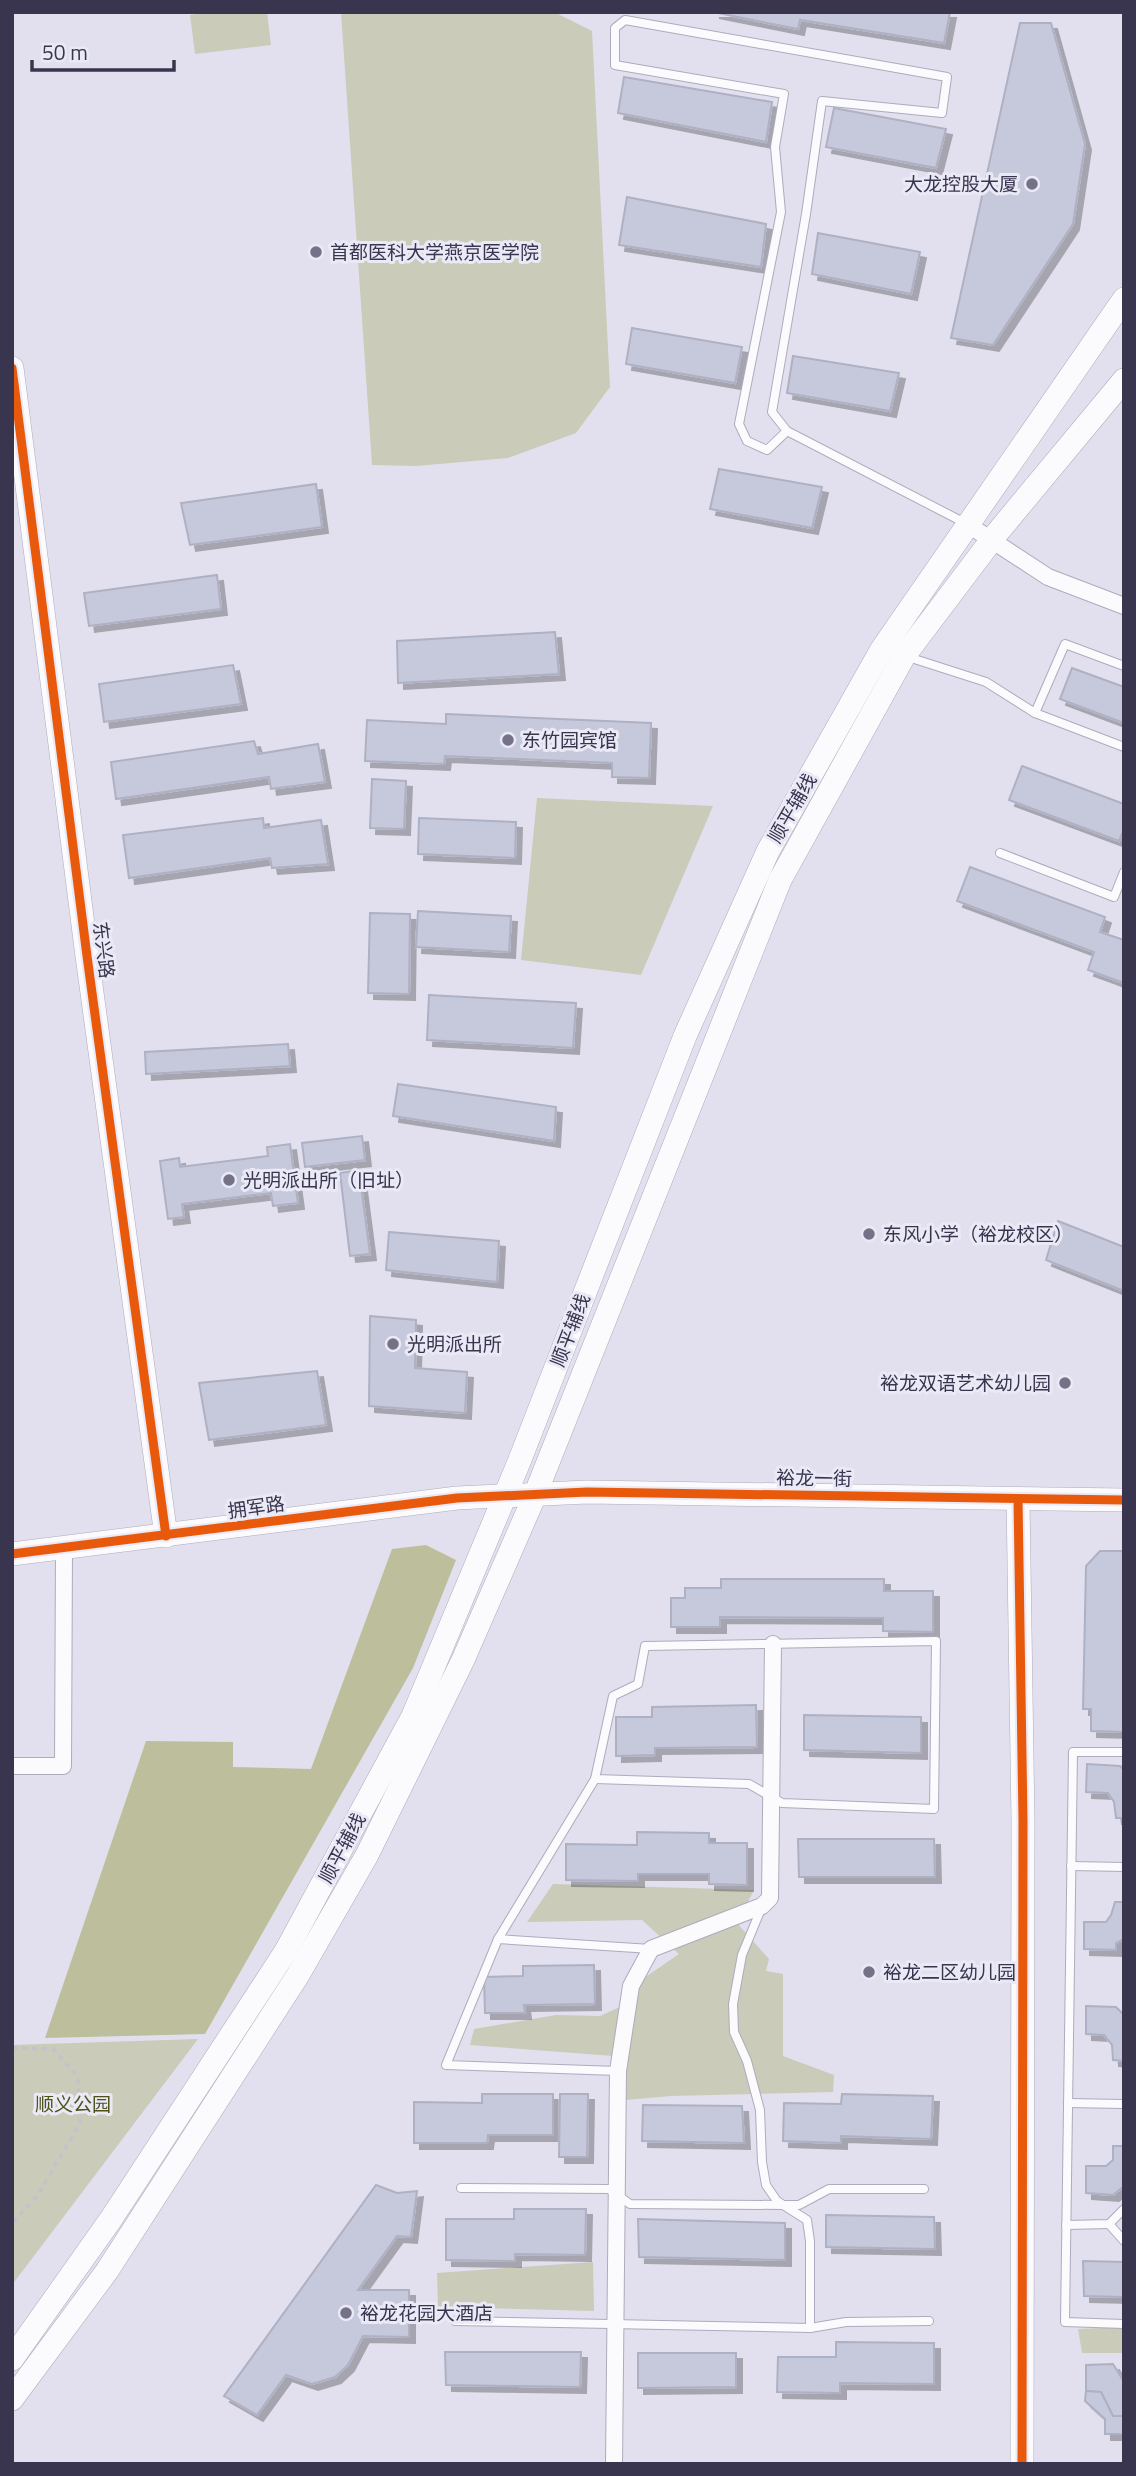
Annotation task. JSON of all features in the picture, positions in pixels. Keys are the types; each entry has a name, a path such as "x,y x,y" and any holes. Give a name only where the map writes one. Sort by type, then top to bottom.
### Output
{"main road":[{"name":"顺平辅线","path":"12,2359 111,2219 286,1951 413,1716 504,1496 685,1036 768,851 893,653 967,524 1124,299"},
{"name":"东兴路","path":"12,368 89,970 166,1536"},
{"name":"顺平辅线","path":"12,2399 107,2271 305,1963 367,1855 463,1660 535,1494 780,880 893,653 1124,380"},
{"name":"裕龙一街","path":"504,1496 587,1492 1124,1500"},
{"name":"拥军路","path":"12,1554 457,1498 504,1496"},
{"path":"1018,1499 1023,1821 1022,2464"}],"street":[{"path":"967,524 1048,577 1121,600"},
{"path":"12,1766 63,1766 64,1549"},
{"path":"614,2464 618,2071 631,1986 651,1949 762,1906 770,1898 773,1644"}],"lane":[{"path":"787,431 766,450 747,441 739,424 780,212 775,147 784,94 615,65 615,28 625,20 947,77 942,113 822,101 806,214 772,412 787,431 967,524"},
{"path":"1035,713 1065,644 1124,666"},
{"path":"893,653 986,682 1035,713 1124,747"},
{"path":"1000,853 1124,901"},
{"path":"1114,897 1124,872"},
{"path":"595,1779 749,1784 782,1803 933,1809 936,1641 645,1646 638,1684 613,1696 595,1779 498,1939 446,2065 618,2071"},
{"path":"1124,1752 1073,1752 1065,2322 1124,2323"},
{"path":"1071,1866 1124,1867"},
{"path":"762,1906 742,1955 733,2004 734,2032 747,2061 760,2110 762,2162 766,2185 777,2201 807,2220 810,2241 810,2328"},
{"path":"498,1939 651,1949"},
{"path":"1068,2103 1124,2104"},
{"path":"461,2188 609,2189 630,2204 783,2205 799,2205 829,2189 924,2189"},
{"path":"1066,2225 1109,2224 1124,2209"},
{"path":"1109,2224 1124,2241"},
{"path":"455,2321 810,2328 846,2322 929,2320"}],"path":[{"path":"12,2048 53,2049 78,2077 80,2123 38,2195 12,2223"}],"green space":[{"path":"209,12 267,12 271,45 195,54 190,15"},
{"path":"341,12 554,12 592,31 610,387 576,433 508,458 416,466 372,465"},
{"path":"537,798 713,806 641,975 521,960"},
{"path":"426,1545 456,1560 413,1668 205,2034 45,2038 146,1741 233,1742 233,1767 311,1769 392,1549"},
{"path":"553,1884 754,1890 737,1923 769,1959 766,1971 783,1974 783,2056 834,2075 833,2092 671,2096 626,2100 627,2057 470,2045 474,2029 556,2015 600,2016 633,2001 644,1978 679,1954 642,1920 527,1922"},
{"name":"顺义公园","path":"198,2039 12,2285 12,2045"},
{"path":"593,2262 594,2311 438,2307 437,2273"},
{"path":"1124,2327 1124,2353 1082,2353 1078,2329"}],"building":[{"path":"713,12 950,12 944,43 800,20 798,29"},
{"name":"大龙控股大厦","path":"1020,23 1051,23 1085,144 1073,224 993,345 951,338"},
{"path":"624,77 772,102 766,142 618,113"},
{"path":"834,108 946,129 936,168 826,147"},
{"path":"627,197 766,224 761,267 619,245"},
{"path":"818,233 920,252 911,294 812,274"},
{"path":"632,328 742,347 735,383 626,364"},
{"path":"793,356 899,373 890,411 787,393"},
{"path":"719,469 822,487 812,528 710,509"},
{"path":"316,484 322,527 190,545 181,503"},
{"path":"217,575 221,609 89,626 84,593"},
{"path":"555,632 559,674 398,683 397,641"},
{"path":"233,665 241,704 104,722 99,684"},
{"path":"1072,668 1124,687 1124,723 1060,699"},
{"name":"东竹园宾馆","path":"446,714 651,723 649,778 612,777 612,763 445,756 444,764 365,761 367,720 446,724"},
{"path":"254,741 258,754 318,744 325,782 271,789 269,777 116,799 111,762"},
{"path":"1022,766 1124,804 1124,829 1119,841 1009,800"},
{"path":"372,779 406,781 404,829 370,828"},
{"path":"263,818 264,828 321,820 328,864 272,868 270,858 129,878 123,835"},
{"path":"419,818 516,822 515,858 418,854"},
{"path":"970,867 1105,917 1100,932 1124,940 1124,983 1088,970 1094,952 957,901"},
{"path":"418,911 511,916 509,952 416,947"},
{"path":"370,913 410,914 409,994 368,993"},
{"path":"429,995 576,1003 573,1048 427,1040"},
{"path":"288,1044 290,1066 146,1074 145,1052"},
{"path":"398,1084 556,1107 554,1141 393,1116"},
{"path":"362,1136 365,1160 305,1167 302,1143"},
{"name":"光明派出所（旧址）","path":"290,1144 298,1203 273,1206 271,1193 182,1204 184,1217 168,1219 160,1161 179,1158 180,1167 268,1156 267,1147"},
{"path":"359,1170 370,1254 350,1256 340,1173"},
{"path":"1058,1221 1124,1247 1124,1291 1046,1260"},
{"path":"389,1232 499,1241 497,1282 386,1270"},
{"name":"光明派出所","path":"370,1316 416,1320 415,1368 467,1372 465,1413 369,1406"},
{"path":"317,1371 326,1425 209,1440 199,1383"},
{"path":"1100,1551 1124,1551 1124,1732 1091,1731 1091,1709 1083,1709 1086,1566"},
{"path":"721,1579 884,1579 884,1591 933,1591 933,1632 883,1631 883,1618 720,1617 720,1627 671,1627 671,1598 685,1598 685,1588 721,1588"},
{"path":"756,1705 757,1747 655,1748 655,1755 616,1756 616,1717 652,1717 652,1707"},
{"path":"804,1715 921,1717 921,1753 804,1750"},
{"path":"1087,1764 1120,1766 1124,1770 1124,1818 1116,1818 1114,1802 1108,1793 1086,1792"},
{"path":"637,1832 709,1833 709,1843 747,1843 747,1885 709,1884 709,1874 638,1874 638,1881 566,1880 566,1844 637,1845"},
{"path":"798,1839 934,1839 935,1877 799,1877"},
{"path":"1115,1902 1124,1902 1124,1939 1116,1943 1116,1950 1084,1949 1084,1922 1106,1922"},
{"path":"594,1965 595,2004 524,2005 525,2013 485,2013 484,1977 523,1976 523,1966"},
{"path":"1086,2006 1116,2007 1124,2015 1124,2061 1113,2060 1112,2045 1104,2035 1086,2034"},
{"path":"482,2094 553,2094 553,2135 488,2135 487,2143 414,2143 414,2102 482,2103"},
{"path":"560,2094 588,2094 587,2157 559,2157"},
{"path":"842,2094 933,2096 931,2139 841,2136 841,2143 783,2141 784,2103 841,2104"},
{"path":"643,2105 742,2106 744,2143 642,2141"},
{"path":"1113,2146 1124,2146 1124,2186 1113,2195 1086,2193 1086,2166 1106,2166 1113,2160"},
{"name":"裕龙花园大酒店","path":"376,2185 397,2193 417,2191 411,2237 397,2236 358,2290 409,2290 409,2337 363,2336 348,2365 335,2377 312,2384 286,2375 257,2415 224,2396"},
{"path":"514,2209 586,2209 585,2255 515,2254 515,2261 446,2260 446,2219 514,2219"},
{"path":"826,2215 934,2217 935,2249 826,2247"},
{"path":"638,2219 785,2223 785,2260 639,2257"},
{"path":"1083,2261 1124,2262 1124,2297 1084,2296"},
{"path":"836,2342 934,2343 934,2384 840,2383 840,2393 777,2392 778,2357 836,2357"},
{"path":"445,2352 581,2352 580,2387 446,2385"},
{"path":"638,2353 736,2353 736,2387 638,2388"},
{"path":"1113,2364 1124,2382 1124,2416 1113,2416 1101,2392 1086,2391 1086,2365"},
{"path":"1086,2391 1101,2392 1113,2416 1124,2416 1124,2434 1105,2434 1105,2419 1085,2401"}],"cycle path":[{"path":"12,368 87,956 166,1536"},
{"path":"12,1554 457,1498 587,1492 1124,1500"},
{"path":"1018,1499 1023,1821 1022,2464"}],"place":[{"name":"大龙控股大厦","path":"1032,184"},
{"name":"首都医科大学燕京医学院","path":"316,252"},
{"name":"东竹园宾馆","path":"508,740"},
{"name":"光明派出所（旧址）","path":"229,1180"},
{"name":"东风小学（裕龙校区）","path":"869,1234"},
{"name":"光明派出所","path":"393,1344"},
{"name":"裕龙双语艺术幼儿园","path":"1065,1383"},
{"name":"裕龙二区幼儿园","path":"869,1972"},
{"name":"裕龙花园大酒店","path":"346,2313"}]}
